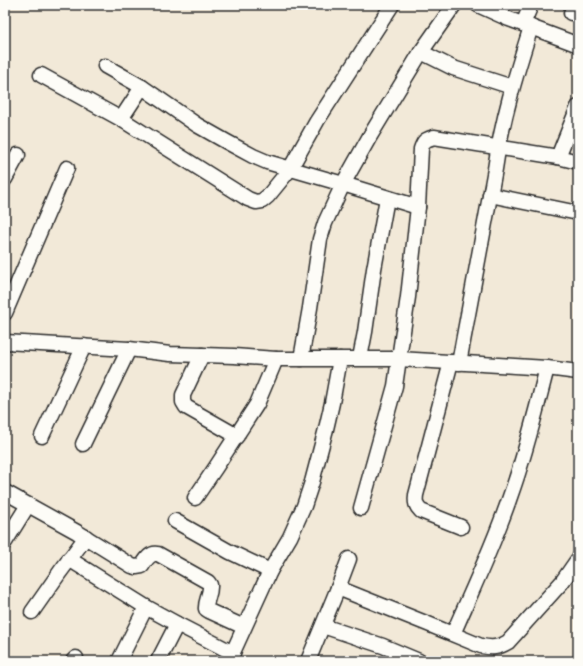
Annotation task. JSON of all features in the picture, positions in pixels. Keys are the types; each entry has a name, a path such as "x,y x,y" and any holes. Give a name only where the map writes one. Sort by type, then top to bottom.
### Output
{"street":[{"path":"41,75 121,119 248,199 256,202 262,201 268,196 290,169 318,121 392,5"},
{"path":"301,359 320,239 325,223 343,184 370,136 421,52 454,5"},
{"path":"478,5 527,26 576,44"},
{"path":"461,527 421,511 416,507 415,502 455,363 490,195 498,148 531,5"},
{"path":"421,52 454,68 512,87"},
{"path":"105,66 142,88 197,125 226,142 267,162 418,207"},
{"path":"121,119 142,88"},
{"path":"558,157 578,107"},
{"path":"361,508 395,386 408,297 418,207 421,148 424,142 427,139 434,137 558,157 578,162"},
{"path":"5,179 18,155"},
{"path":"5,313 68,168"},
{"path":"490,195 578,213"},
{"path":"360,358 387,198"},
{"path":"5,342 129,349 170,354 276,359 399,359 548,368 578,372"},
{"path":"42,436 84,346"},
{"path":"83,444 129,349"},
{"path":"202,355 183,394 183,402 186,407 237,436"},
{"path":"195,498 257,404 276,359"},
{"path":"69,559 146,607 231,657 270,571 290,537 304,506 326,429 340,359"},
{"path":"453,634 512,493 548,368"},
{"path":"5,492 86,537 132,566 142,566 150,555 158,554 208,582 211,590 206,609 244,627"},
{"path":"5,542 28,505"},
{"path":"175,521 230,552 270,571"},
{"path":"32,612 86,537"},
{"path":"308,661 349,559"},
{"path":"338,588 480,646 488,648 500,647 508,642 562,582 578,559"},
{"path":"119,661 146,607"},
{"path":"158,661 176,624"},
{"path":"323,626 383,646 419,661"}]}
